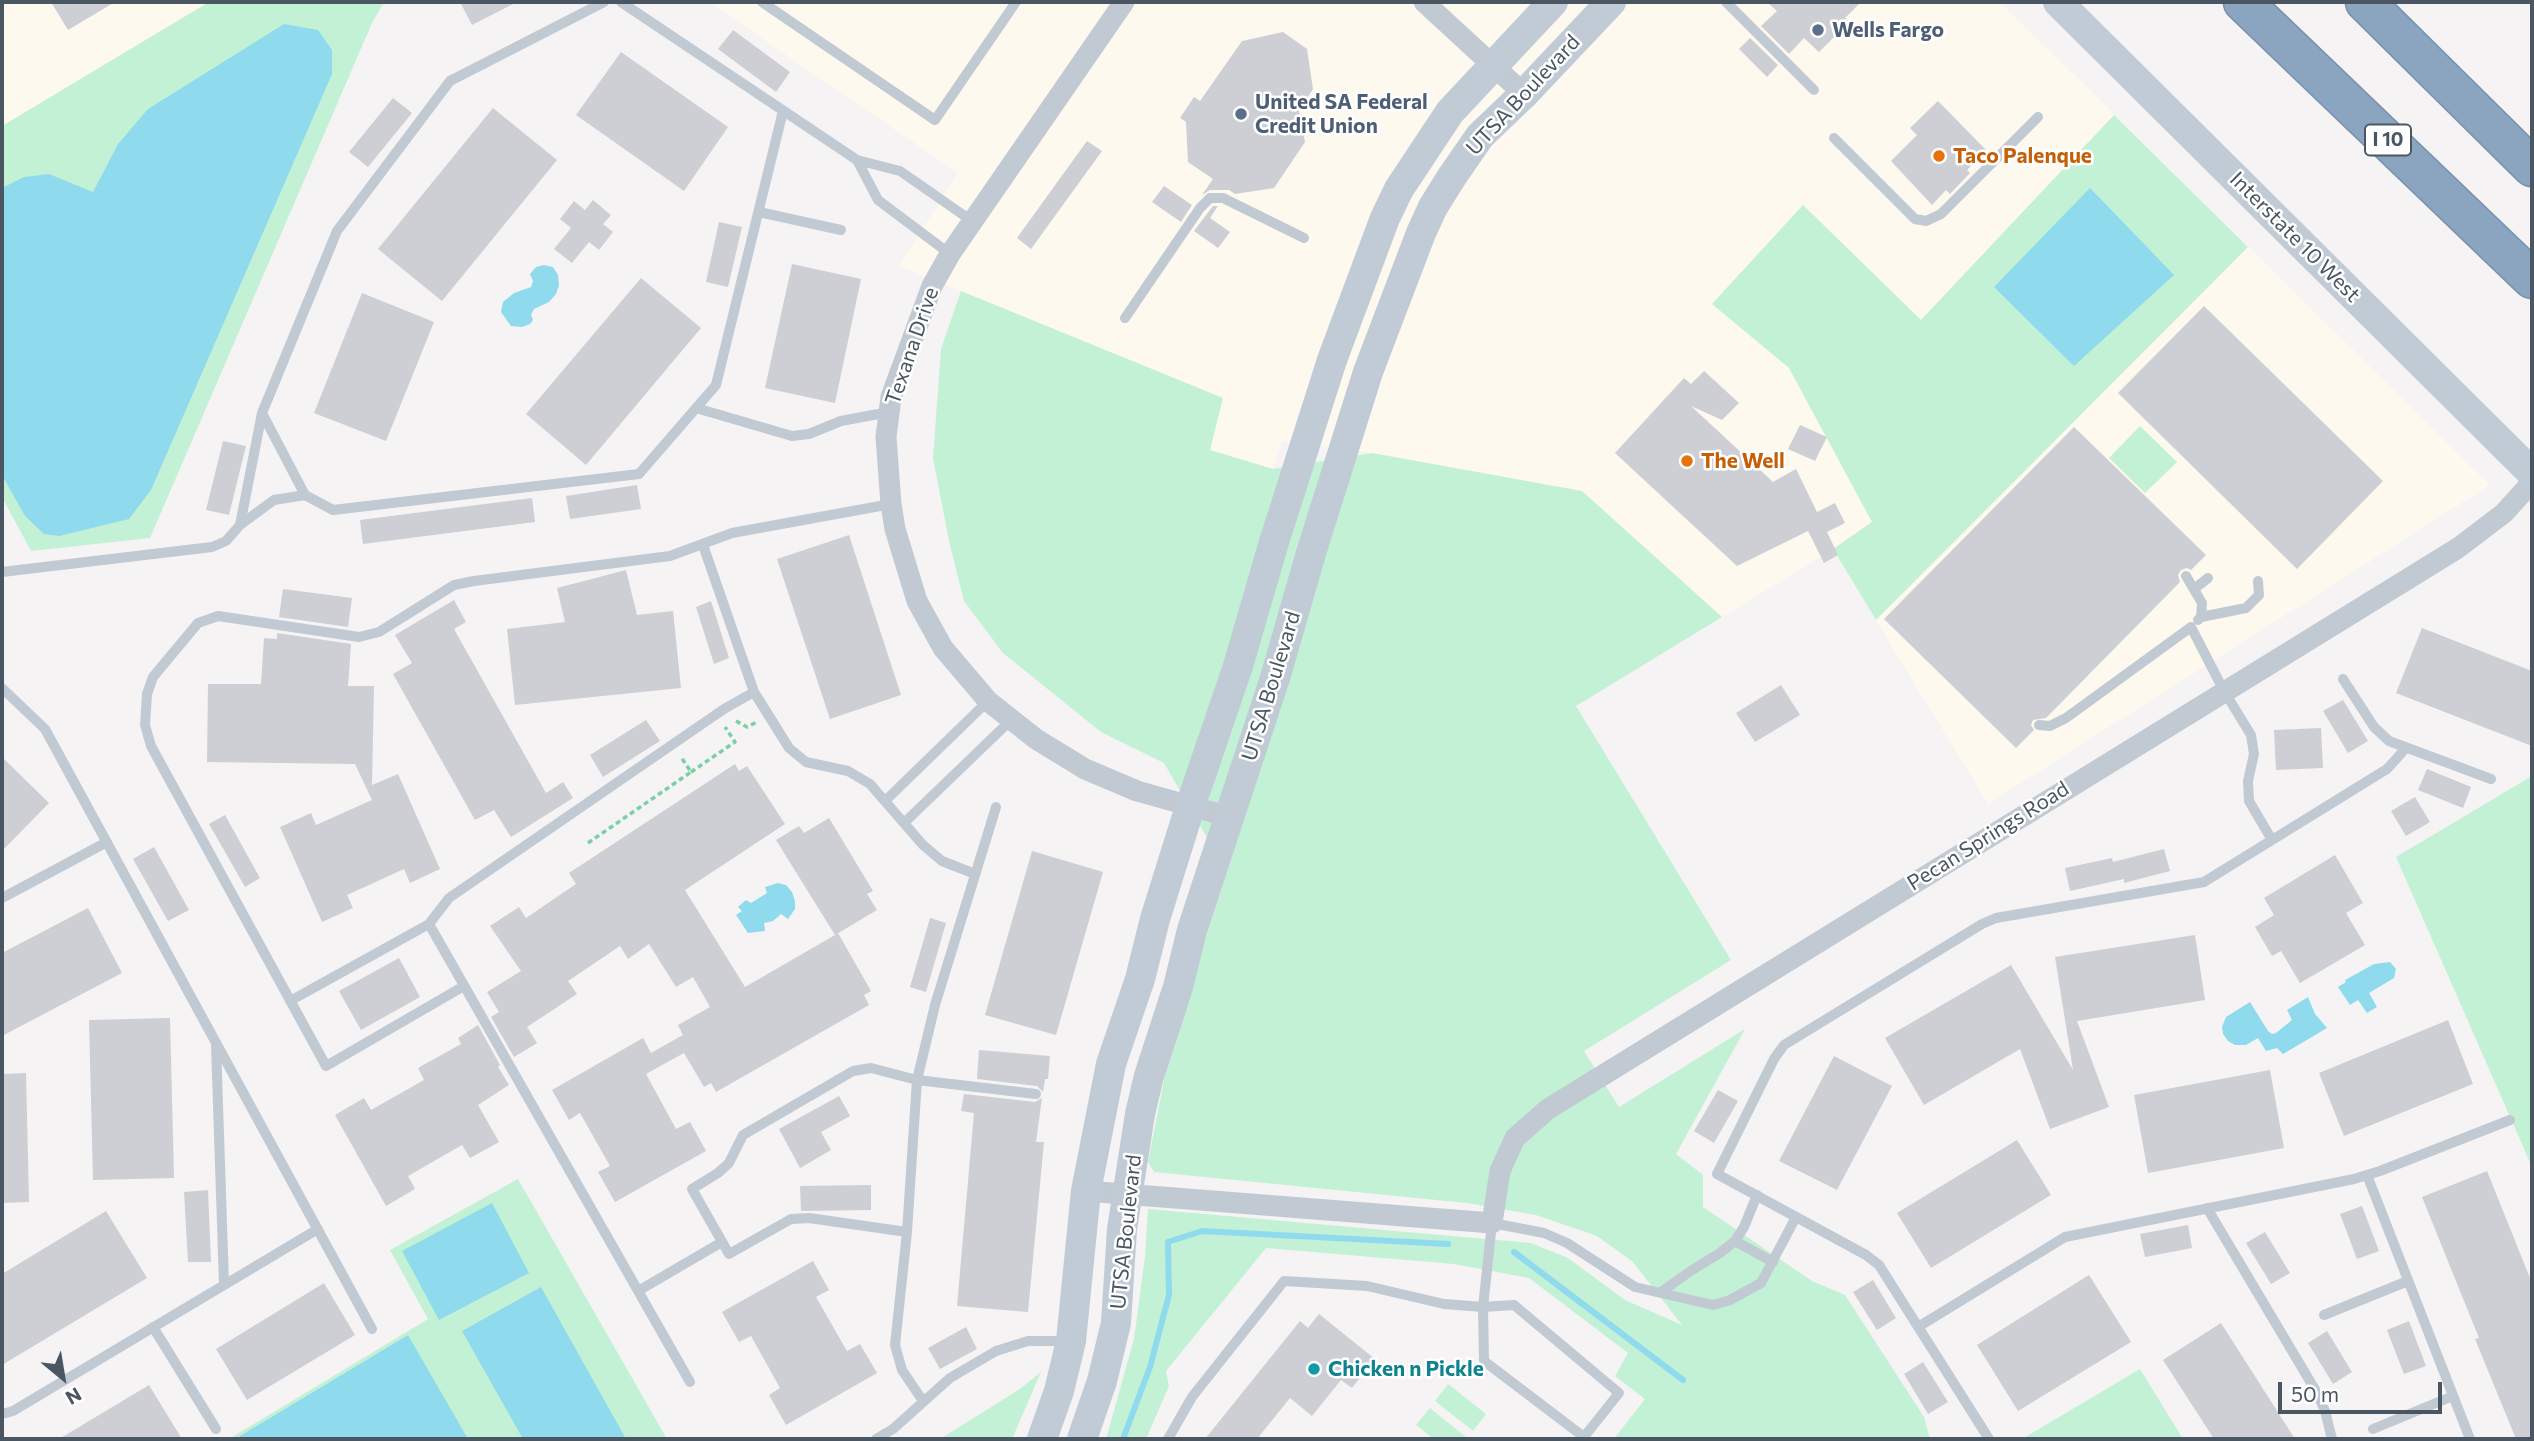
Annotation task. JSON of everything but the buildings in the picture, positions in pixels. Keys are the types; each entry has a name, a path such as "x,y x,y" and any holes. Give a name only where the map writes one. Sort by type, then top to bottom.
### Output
{"highway":[{"name":"I 10","path":"2243,2 2532,279"},
{"path":"2365,2 2532,167"}],"main road":[{"name":"UTSA Boulevard","path":"1042,1439 1059,1391 1071,1341 1086,1191 1111,1064 1140,979 1155,919 1238,666 1332,360 1385,218 1399,189 1450,112 1553,2"},
{"name":"UTSA Boulevard","path":"1082,1439 1102,1381 1116,1323 1122,1229 1140,1114 1149,1076 1178,987 1192,930 1230,817 1368,372 1433,207 1480,136 1524,94 1611,2"},
{"name":"Interstate 10 West","path":"2058,2 2532,473"}],"street":[{"name":"Texana Drive","path":"1124,2 972,221 932,286 891,397 886,437 891,504 895,529 917,601 943,648 988,701 1010,721 1085,769 1137,791 1230,817"},
{"path":"1424,2 1524,94"},
{"path":"1310,428 1347,440"},
{"name":"Pecan Springs Road","path":"1492,1223 1500,1171 1515,1138 1548,1109 2458,548 2504,513 2532,482"},
{"path":"1086,1191 1492,1223"}],"lane":[{"path":"240,525 262,413 337,231 450,81 604,2"},
{"path":"621,2 857,160 900,171 972,221"},
{"path":"762,2 935,120 1016,2"},
{"path":"1726,2 1814,90"},
{"path":"262,413 305,495 333,510 639,474 716,385 783,111"},
{"path":"1834,138 1914,219 1926,221 1941,214 2038,117"},
{"path":"857,160 878,200 950,254"},
{"path":"1125,318 1200,208 1210,198 1223,198 1304,237"},
{"path":"759,212 841,230"},
{"path":"696,408 792,436 809,434 841,421 889,412"},
{"path":"2,572 212,547 226,541 240,525 274,500 305,495"},
{"path":"464,986 326,1066 152,746 145,725 147,694 153,677 198,623 218,616 359,637 379,632 454,585 670,556 732,533 891,504"},
{"path":"703,545 754,692 789,748 806,762 848,771 870,784 923,845 942,861 975,874"},
{"path":"2186,576 2202,603 2201,617"},
{"path":"2194,589 2208,578"},
{"path":"2039,725 2050,726 2066,718 2201,617 2246,608 2259,595 2258,581"},
{"path":"2191,627 2224,691 2251,735 2254,754 2248,781 2249,801 2272,840"},
{"path":"2343,679 2374,727 2389,740 2491,779"},
{"path":"2,688 45,729 372,1329"},
{"path":"290,1001 429,924 449,898 724,709 754,692"},
{"path":"885,801 988,701"},
{"path":"904,823 1010,721"},
{"path":"1989,1439 1879,1265 1717,1174 1774,1059 1784,1045 1996,918 2204,882 2387,769 2406,748"},
{"path":"923,1401 902,1370 895,1345 907,1232 917,1080 935,1005 996,807"},
{"path":"2,898 107,842"},
{"path":"429,924 691,1382"},
{"path":"216,1043 225,1284"},
{"path":"907,1232 809,1218 791,1219 729,1254 692,1189 729,1163 743,1135 853,1072 871,1068 917,1080 1036,1094"},
{"path":"1918,1327 2065,1237 2367,1175 2510,1120"},
{"path":"2367,1175 2470,1439"},
{"path":"1661,1292 1735,1241 1757,1195"},
{"path":"2207,1208 2317,1393 2332,1439"},
{"path":"1168,1439 1192,1397 1284,1281 1367,1286 1444,1304 1483,1307 1514,1305 1619,1394 1584,1437 1484,1361 1483,1307 1492,1223 1544,1233 1567,1243 1635,1287 1713,1305 1730,1300 1760,1283 1796,1217"},
{"path":"2,1413 13,1410 317,1229"},
{"path":"1735,1241 1773,1262"},
{"path":"638,1291 722,1242"},
{"path":"2324,1315 2408,1281"},
{"path":"153,1327 216,1429"},
{"path":"876,1439 893,1429 950,1378 996,1351 1028,1342 1071,1341"},
{"path":"2373,1429 2453,1396"}],"path":[{"path":"588,843 735,742 726,728 726,723 733,720 747,727 768,715"},
{"path":"673,744 691,772"}],"shaded area":[{"path":"2,2 241,2 2,145"},
{"path":"709,2 2000,2 2490,485 1988,804 1833,550 1722,617 1582,491 1372,453 1282,441 1273,469 1209,450 1222,398 899,266 958,173"}],"green space":[{"path":"209,2 384,2 372,23 150,538 31,551 2,497 2,126"},
{"path":"2114,115 2248,247 1876,620 1833,549 1872,522 1789,368 1712,304 1803,205 1921,320"},
{"path":"961,291 1223,398 1210,450 1273,469 1372,453 1582,491 1722,617 1576,706 1731,960 1584,1051 1619,1107 1745,1029 1676,1154 1703,1175 1703,1207 1812,1281 1845,1295 1924,1417 1930,1439 1614,1439 1645,1399 1615,1376 1628,1353 1529,1278 1454,1264 1266,1248 1166,1371 1169,1386 1146,1439 1106,1439 1134,1339 1145,1257 1148,1209 1531,1243 1568,1258 1625,1300 1682,1325 1632,1261 1597,1236 1536,1215 1467,1203 1154,1172 1148,1162 1168,1060 1225,869 1164,763 1101,732 1003,653 964,601 933,458 941,349"},
{"path":"2140,426 2177,462 2145,493 2109,458"},
{"path":"2532,776 2532,1167 2396,857"},
{"path":"518,1179 667,1439 229,1439 428,1319 390,1250"},
{"path":"2140,1369 2183,1439 2022,1439"},
{"path":"1041,1372 1012,1439 940,1439 1020,1389"},
{"path":"1448,1384 1486,1414 1473,1431 1435,1401"},
{"path":"1430,1408 1467,1438 1434,1439 1416,1425"}],"water":[{"path":"284,24 318,30 332,50 332,74 151,490 129,519 59,536 44,534 25,516 2,475 2,188 24,177 49,174 93,192 118,144 148,109"},
{"path":"2090,188 2174,275 2074,366 1994,287"},
{"path":"536,267 553,267 558,275 556,294 549,302 534,309 530,324 522,327 511,326 501,312 503,302 514,293 531,287 533,281 530,274"},
{"path":"778,883 786,885 792,892 795,909 788,919 781,914 773,921 764,923 765,931 748,933 736,915 742,911 738,907 746,900 751,903 767,893 765,887"},
{"path":"2390,962 2396,969 2394,978 2369,993 2377,1007 2367,1013 2358,1000 2350,1005 2338,987 2346,982 2345,980 2374,964"},
{"path":"2308,997 2315,1014 2327,1028 2283,1054 2277,1048 2266,1051 2258,1038 2246,1045 2235,1045 2223,1034 2222,1027 2226,1017 2250,1002 2268,1031 2276,1033 2292,1020 2287,1010"},
{"path":"492,1203 529,1273 439,1320 402,1251"},
{"path":"541,1287 626,1439 523,1439 462,1331"},
{"path":"408,1335 468,1439 235,1439"}],"waterway":[{"path":"1123,1439 1150,1367 1169,1295 1168,1242 1202,1231 1448,1244"},
{"path":"1514,1252 1683,1380"}],"place":[{"name":"Wells Fargo","path":"1818,30"},
{"name":"United SA Federal Credit Union","path":"1241,114"},
{"name":"Taco Palenque","path":"1939,156"},
{"name":"The Well","path":"1687,461"},
{"name":"Chicken n Pickle","path":"1314,1369"}]}
